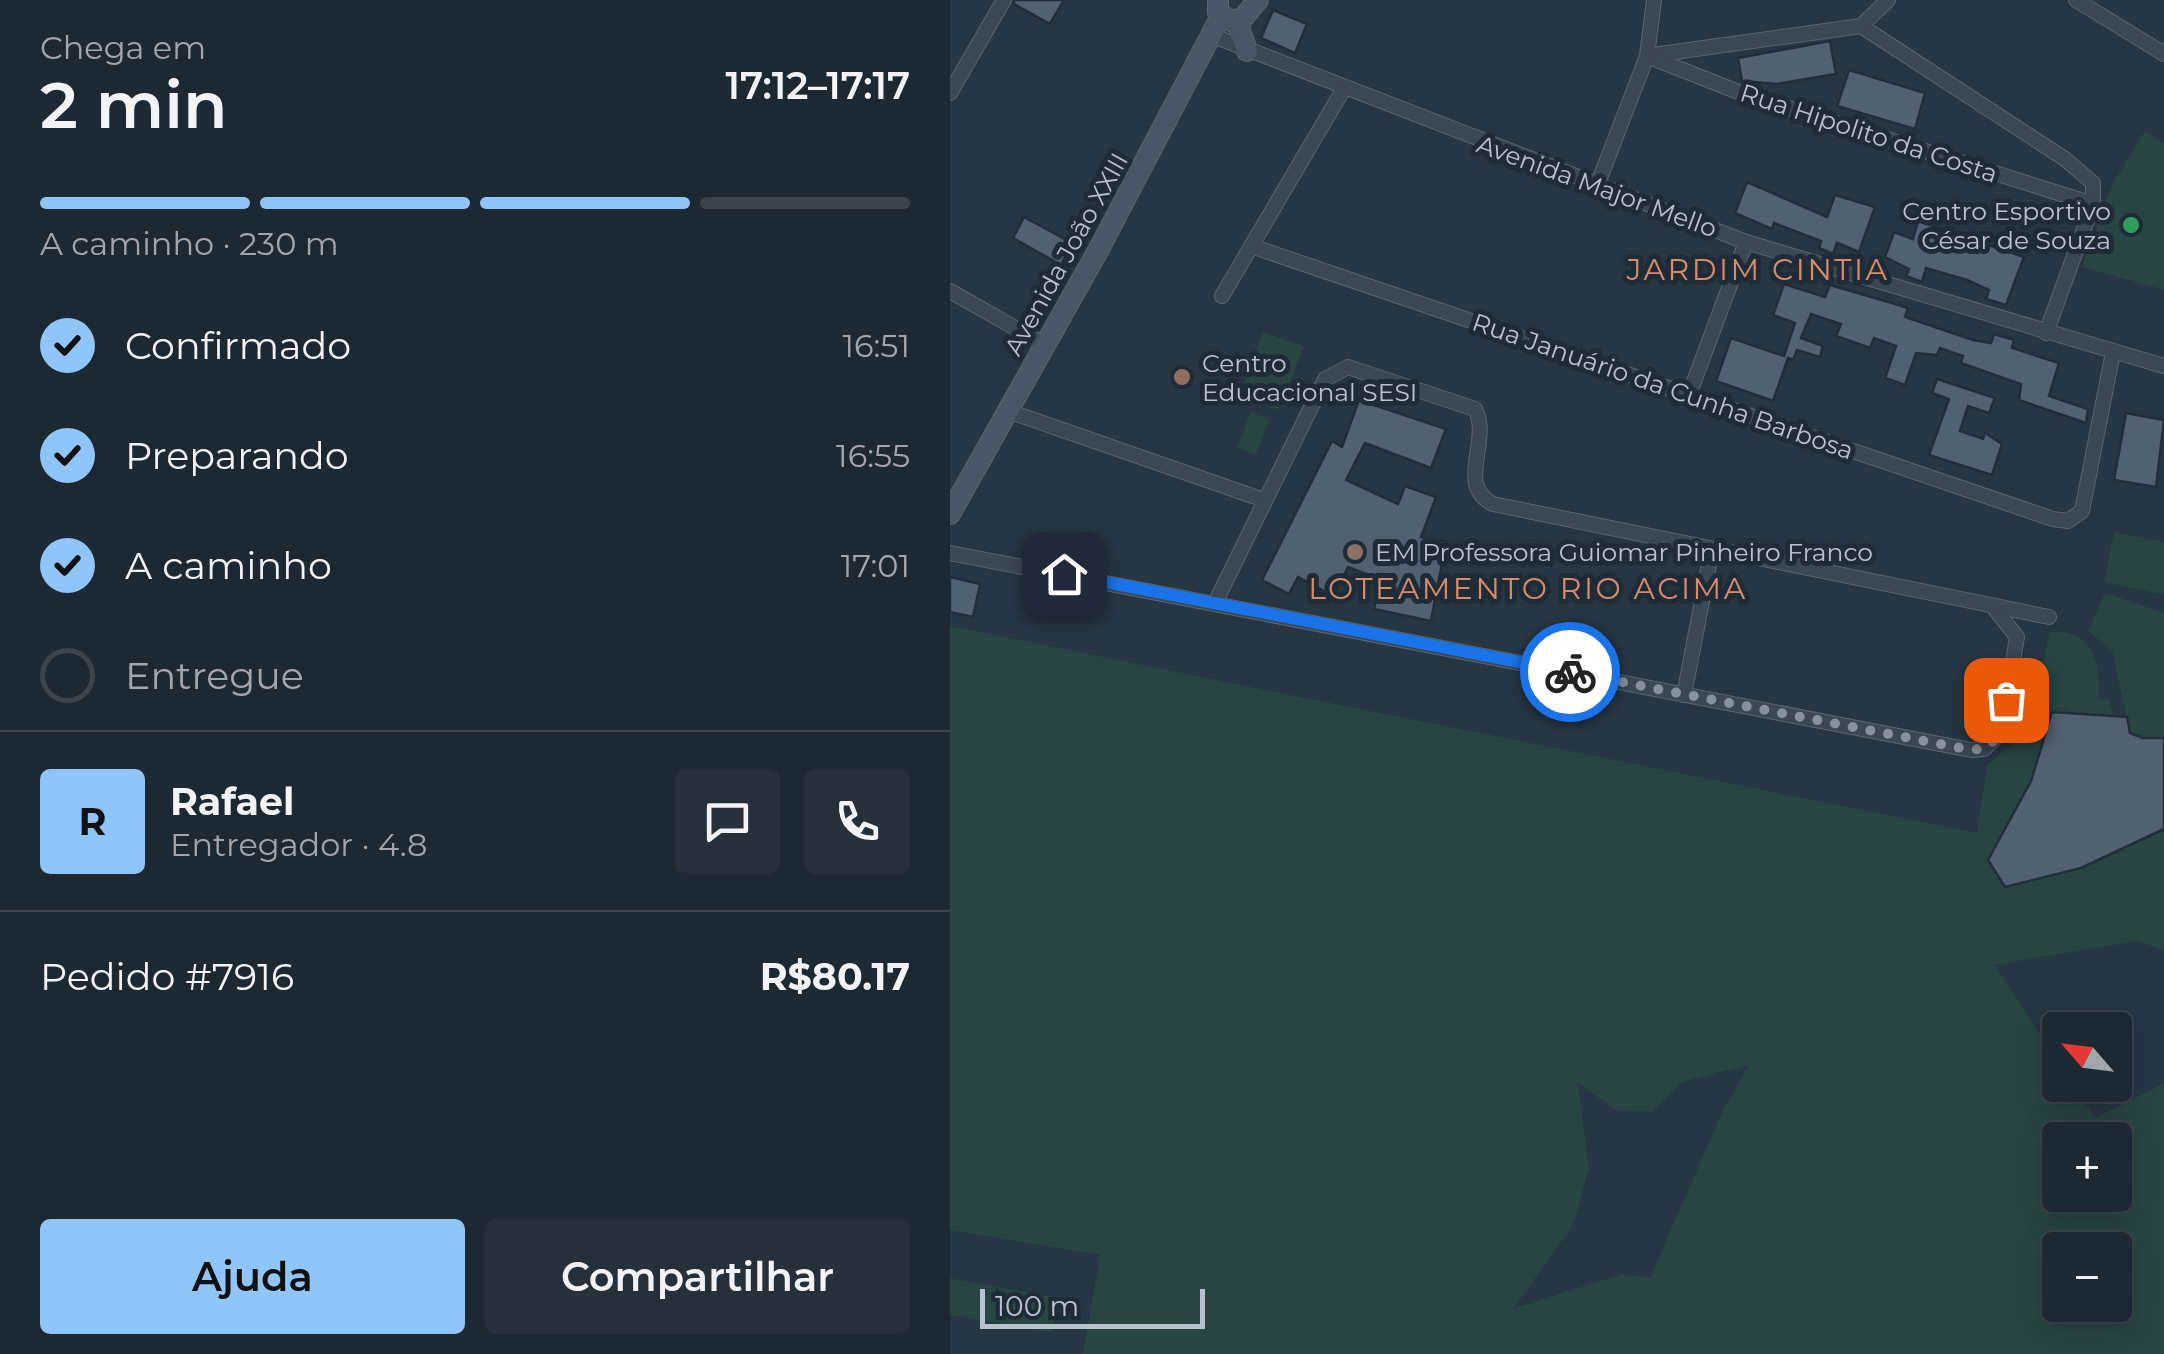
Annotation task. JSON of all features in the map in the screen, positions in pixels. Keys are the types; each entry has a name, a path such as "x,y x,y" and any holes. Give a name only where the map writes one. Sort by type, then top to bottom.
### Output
{"main road":[{"name":"Avenida João XXIII","path":"950,514 1045,345 1220,12 1258,0"},
{"path":"1220,12 1247,51"}],"street":[{"path":"950,93 1004,0"},
{"path":"1596,186 1647,56 1654,0"},
{"path":"1647,56 1861,26 1888,0"},
{"path":"2076,0 2164,54"},
{"path":"1861,26 2094,183 2093,204 2046,333"},
{"name":"Avenida Major Mello","path":"1247,51 1746,242 2164,366"},
{"name":"Rua Hipolito da Costa","path":"1647,56 1741,93 2093,204"},
{"path":"1222,296 1343,90"},
{"path":"1689,395 1746,242"},
{"name":"Rua Januário da Cunha Barbosa","path":"1251,246 2053,519 2075,518 2082,511 2113,352"},
{"path":"950,292 1045,345"},
{"path":"950,553 1216,601 1971,750 1984,749 2001,732 2017,637 2049,617 1994,609 1492,504 1479,496 1474,485 1482,428 1474,409 1348,366 1325,379 1216,601"},
{"path":"1008,411 1264,500"},
{"path":"1684,695 1712,549"},
{"path":"1994,609 2017,637"}],"green space":[{"name":"Centro Esportivo César de Souza","path":"2145,131 2164,143 2164,290 2082,267 2113,183"},
{"path":"1263,332 1304,346 1279,410 1240,395"},
{"path":"1251,412 1270,420 1255,455 1237,447"},
{"path":"2114,532 2164,542 2164,595 2104,582"},
{"path":"2105,593 2164,613 2164,738 2143,738 2130,733 2112,651 2088,631"},
{"path":"950,626 1977,833 1987,765 2011,745 2021,709 2036,710 2049,632 2076,635 2091,650 2098,673 2099,698 2109,700 2114,716 2052,712 2031,781 1988,860 2005,887 2164,829 2164,950 2138,941 1995,965 2042,1037 2042,1102 2084,1102 2095,1118 2164,1083 2164,1354 1083,1354 1100,1255 950,1230","holes":["1749,1065 1722,1112 1650,1278 1623,1274 1514,1308 1573,1225 1589,1168 1578,1083 1616,1110 1653,1112 1682,1082"]},
{"path":"950,1278 1059,1298 1052,1332 950,1315"}],"building":[{"path":"1014,0 1064,0 1050,24 1014,4"},
{"path":"1273,10 1307,24 1295,53 1261,38"},
{"path":"1830,41 1836,74 1777,84 1742,81 1738,58"},
{"path":"1849,70 1925,93 1915,129 1837,106"},
{"path":"1747,182 1827,217 1835,195 1875,207 1859,252 1837,243 1833,254 1819,248 1821,241 1774,223 1772,229 1735,213"},
{"path":"1024,217 1072,243 1061,265 1013,238"},
{"path":"1918,221 2024,257 2006,305 1986,299 1989,290 1926,268 1922,282 1906,276 1909,269 1885,257 1894,232 1913,239"},
{"path":"1784,284 1825,297 1830,285 1908,308 1905,317 1973,340 1991,343 1994,334 2014,340 2012,348 2059,363 2049,396 2088,409 2086,423 2019,400 2021,384 1961,363 1963,356 1940,348 1937,355 1916,353 1905,385 1885,378 1896,346 1874,338 1870,348 1836,336 1841,324 1811,314 1801,338 1823,346 1820,357 1797,350 1793,360 1788,358 1773,401 1716,381 1731,338 1784,356 1795,323 1773,315"},
{"path":"1937,379 1995,398 1989,413 1968,406 1960,431 1983,439 1985,433 2002,444 1992,475 1929,455 1949,399 1932,393"},
{"path":"1359,400 1446,429 1431,468 1365,443 1346,480 1398,504 1405,486 1436,497 1421,537 1446,542 1431,621 1374,609 1380,579 1348,567 1333,596 1298,577 1289,594 1262,580 1332,441 1342,447"},
{"path":"2126,413 2164,420 2156,487 2114,480"},
{"path":"950,577 980,584 973,617 950,612"},
{"path":"2052,712 2127,717 2130,733 2143,738 2164,738 2164,829 2081,868 2005,887 1988,860 2031,781"}],"way so far":[{"path":"1570,672 1971,750 1984,749 2001,732 2006,700"}],"place":[{"name":"Centro Esportivo César de Souza","path":"2131,225"},
{"name":"Centro Educacional SESI","path":"1182,377"},
{"name":"EM Professora Guiomar Pinheiro Franco","path":"1355,552"}],"district":[{"name":"JARDIM CINTIA","path":"1758,270"},
{"name":"LOTEAMENTO RIO ACIMA","path":"1528,589"}],"route":[{"path":"1064,574 1570,672"}]}
